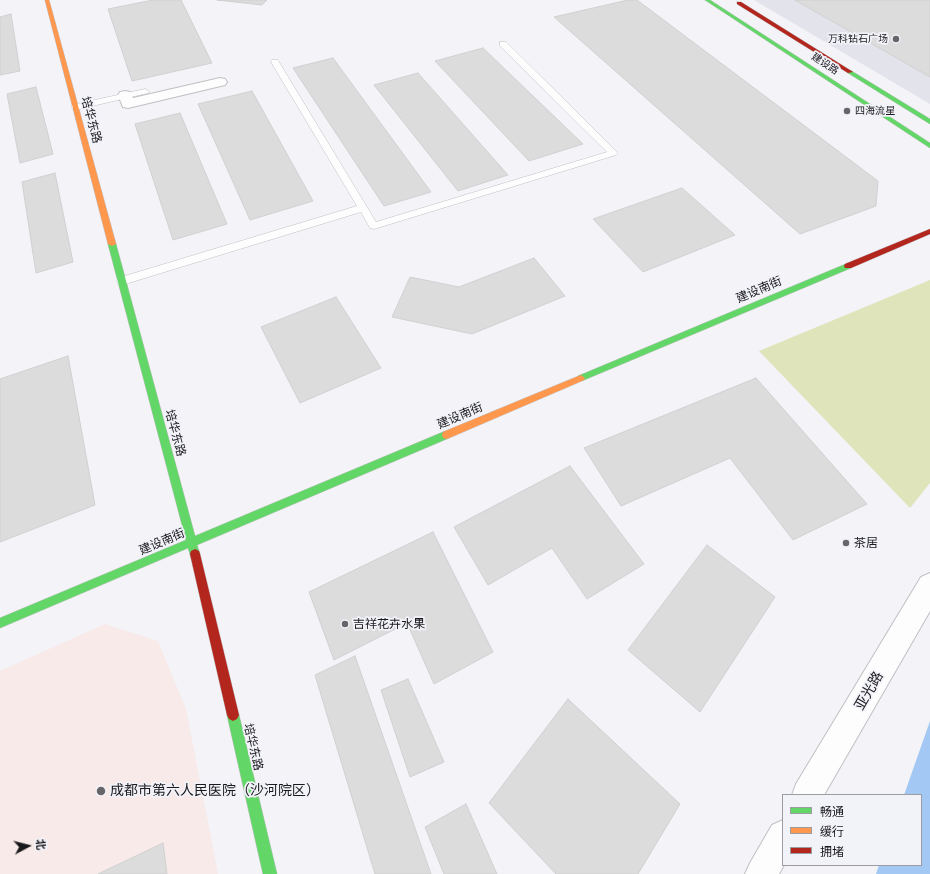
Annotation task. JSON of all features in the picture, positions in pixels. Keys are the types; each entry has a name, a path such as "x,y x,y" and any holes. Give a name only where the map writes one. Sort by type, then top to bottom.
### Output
{"street":[{"name":"培华东路","path":"46,0 192,542 270,874"},
{"name":"建设路","path":"707,0 930,146"},
{"name":"建设路","path":"734,0 930,122"},
{"path":"125,96 128,104 220,82"},
{"name":"建设南街","path":"0,623 930,231"},
{"name":"亚光路","path":"808,794 930,586"},
{"path":"761,874 782,838"}],"lane":[{"path":"275,62 374,226 613,153 503,44"},
{"path":"75,107 145,91"},
{"path":"122,281 362,208"}],"shaded area":[{"name":"万科钻石广场","path":"754,0 930,0 930,104"},
{"name":"成都市第六人民医院（沙河院区）","path":"105,624 158,641 186,709 218,874 0,874 0,671"}],"green space":[{"path":"930,280 930,483 910,508 759,351"}],"water":[{"path":"930,721 930,874 876,874 879,866 922,866 922,794 904,794"}],"building":[{"path":"153,0 181,0 212,63 132,81 108,9"},
{"path":"217,0 267,0 262,5"},
{"path":"628,0 637,0 878,181 876,206 800,234 554,17"},
{"name":"万科钻石广场","path":"795,0 930,0 930,77"},
{"path":"11,14 20,71 0,75 0,17"},
{"path":"483,48 583,144 529,161 435,61"},
{"path":"333,58 431,192 384,206 293,68"},
{"path":"418,73 508,175 458,191 374,85"},
{"path":"36,87 53,154 20,163 7,94"},
{"path":"252,91 313,201 250,220 198,104"},
{"path":"180,113 227,224 173,240 135,124"},
{"path":"55,173 73,262 36,273 22,182"},
{"path":"682,188 735,235 643,272 593,219"},
{"path":"534,258 565,296 472,334 392,317 410,277 459,287"},
{"path":"336,297 381,368 300,403 261,327"},
{"path":"68,356 95,505 0,542 0,379"},
{"path":"756,378 867,504 793,540 730,458 621,506 584,448"},
{"path":"570,466 644,564 587,599 552,548 488,585 454,527"},
{"path":"433,532 493,652 434,684 407,623 334,660 309,592"},
{"path":"707,545 775,597 700,712 628,650"},
{"path":"355,656 431,874 375,874 315,675"},
{"path":"408,679 444,762 410,777 381,690"},
{"path":"568,699 680,804 638,874 556,874 489,803"},
{"path":"466,804 497,874 444,874 425,827"},
{"path":"163,843 167,874 98,874"}],"traffic: fast":[{"path":"707,0 930,146"},
{"path":"850,72 930,122"},
{"path":"112,244 195,554"},
{"path":"581,378 848,266"},
{"path":"0,623 446,435"},
{"path":"233,715 270,874"}],"traffic: slow":[{"path":"47,0 112,244"},
{"path":"446,435 581,378"}],"traffic: jam":[{"path":"739,3 850,72"},
{"path":"848,266 930,231"},
{"path":"195,554 233,715"}],"place":[{"name":"万科钻石广场","path":"896,39"},
{"name":"四海流星","path":"847,111"},
{"name":"茶居","path":"846,543"},
{"name":"吉祥花卉水果","path":"345,624"},
{"name":"成都市第六人民医院（沙河院区）","path":"101,791"}]}
